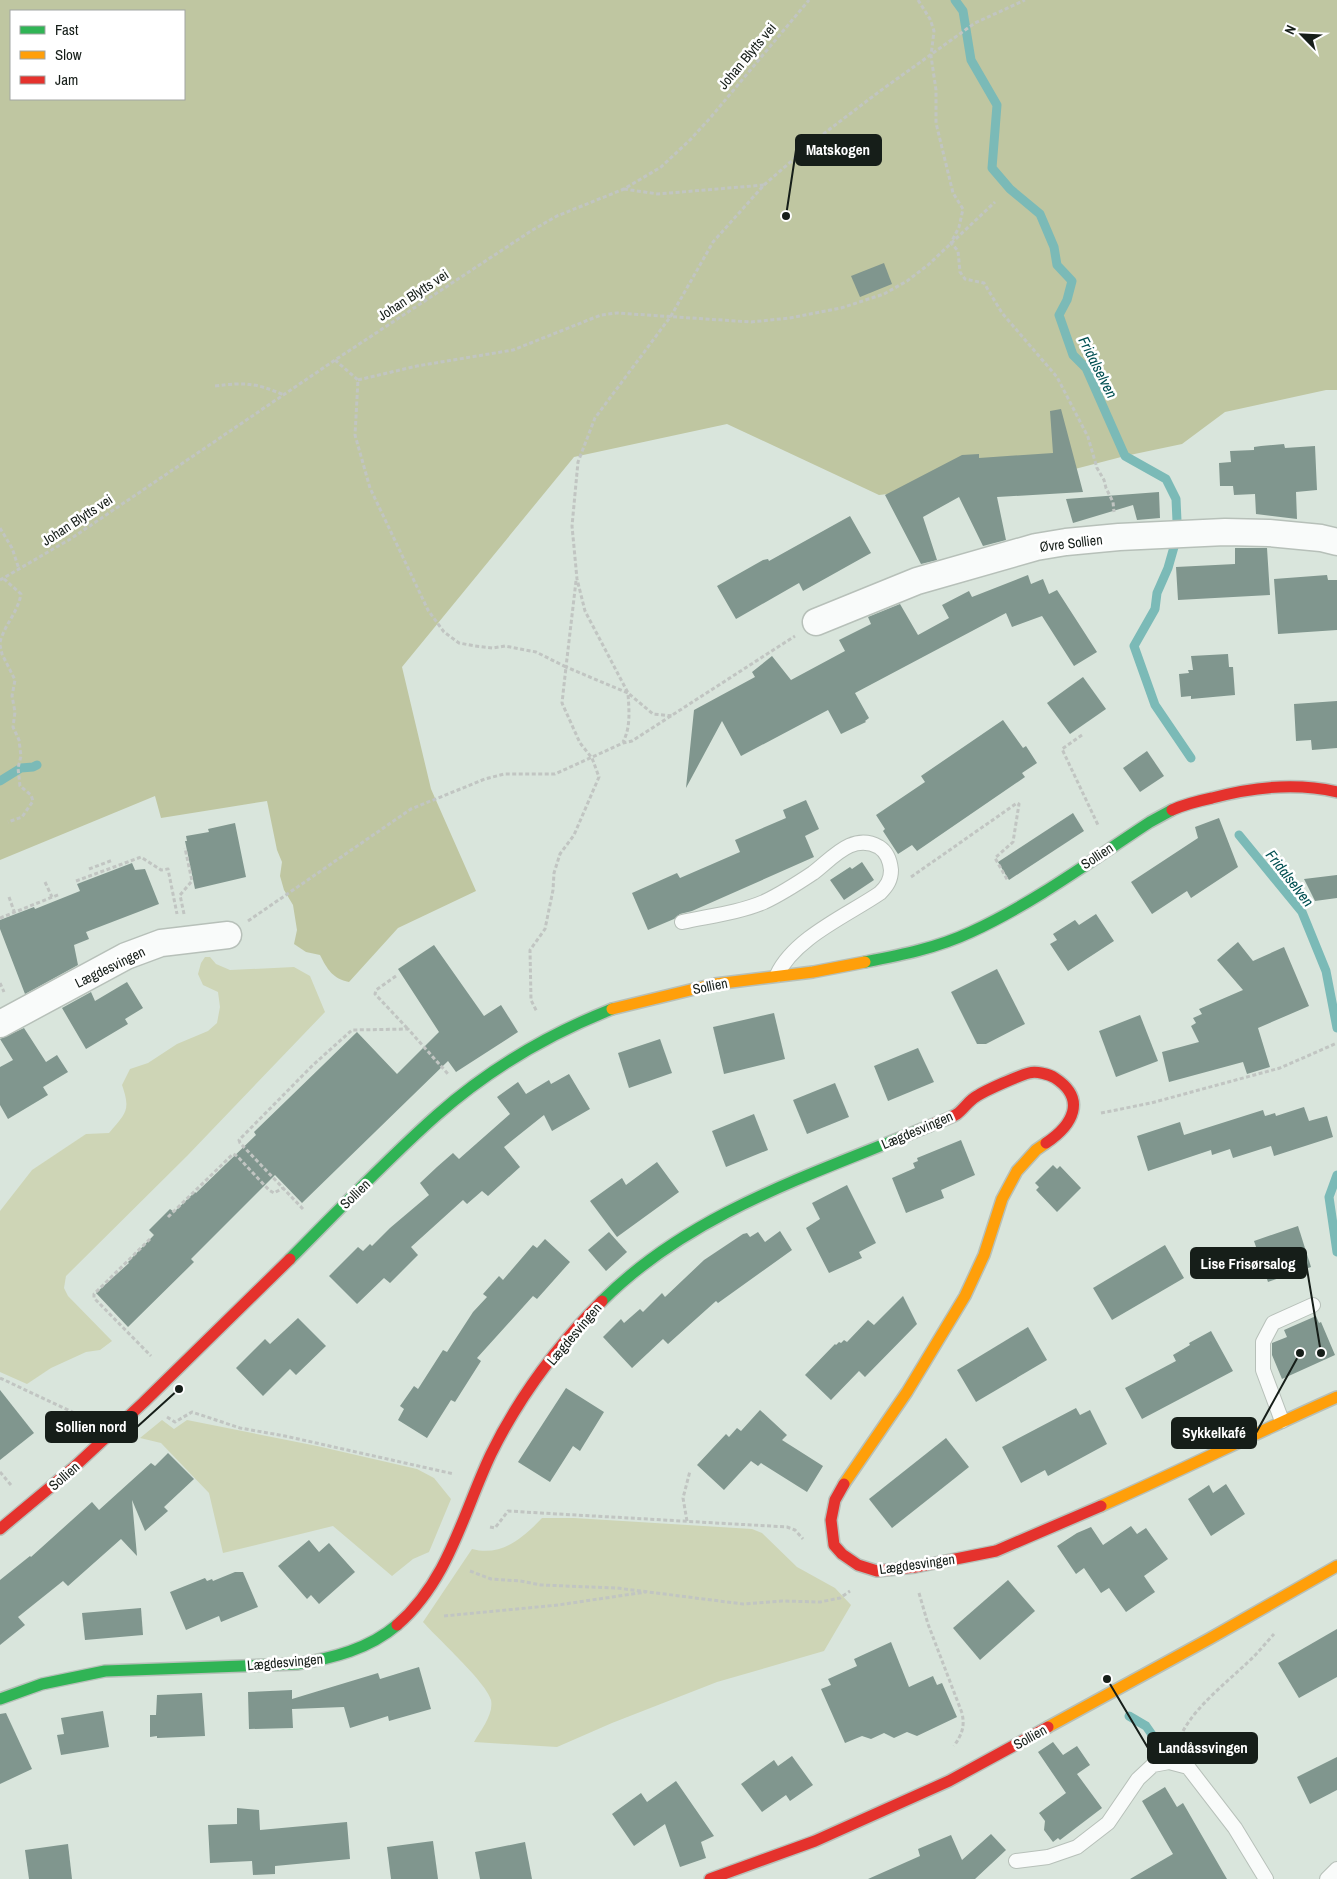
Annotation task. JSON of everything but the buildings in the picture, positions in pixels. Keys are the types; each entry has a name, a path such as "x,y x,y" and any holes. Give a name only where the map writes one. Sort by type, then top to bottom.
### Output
{"street":[{"name":"Øvre Sollien","path":"816,622 917,581 1036,547 1066,542 1119,537 1225,532 1269,533 1321,538 1337,542"},
{"name":"Sollien","path":"0,1529 72,1469 126,1419 408,1142 485,1078 550,1037 611,1010 636,1002 715,984 813,972 920,951 970,933 1023,905 1150,822 1182,805 1246,789 1303,786 1337,792"},
{"name":"Lægdesvingen","path":"0,1024 126,956 161,943 228,935"},
{"name":"Lægdesvingen","path":"0,1699 42,1684 105,1671 296,1664 337,1657 369,1644 401,1624 422,1601 445,1562 497,1442 519,1406 555,1355 605,1298 636,1271 692,1232 732,1209 768,1192 957,1114 976,1096 1021,1074 1031,1072 1051,1075 1063,1083 1070,1090 1073,1098 1074,1107 1071,1117 1064,1129 1036,1150 1017,1171 1002,1199 984,1255 965,1296 908,1392 849,1476 835,1500 831,1525 834,1545 851,1561 877,1571 916,1567 996,1551 1162,1479 1282,1421 1337,1397"},
{"name":"Sollien","path":"710,1879 822,1838 948,1781 1209,1640 1282,1596 1337,1566"}],"lane":[{"path":"682,922 763,902 813,872 840,850 856,844 866,843 874,845 886,853 891,870 886,887 880,893 802,944 783,963 777,975"},
{"path":"1282,1421 1262,1370 1263,1342 1273,1323 1313,1305"},
{"path":"1016,1861 1048,1857 1077,1848 1108,1822 1138,1779 1153,1765 1169,1762 1188,1767 1235,1828 1266,1879"},
{"path":"1327,1879 1337,1869"}],"path":[{"name":"Johan Blytts vei","path":"2,579 72,538 334,360 531,231 557,216 624,189 661,167 690,140 809,0"},
{"path":"918,0 930,19 934,31 931,56 936,90 936,124 954,193 963,209 959,227 951,242"},
{"path":"623,743 627,734 629,719 628,693 584,611 577,579 572,526 578,462 595,418 671,316 713,242 764,185 818,138 975,23 1025,0"},
{"path":"624,189 658,194 764,185"},
{"path":"358,380 417,366 513,350 600,315 617,313 752,322 790,318 842,308 884,294 899,286 928,265 995,202"},
{"path":"951,242 958,251 960,272 965,279 984,283 1002,313 1057,377 1088,437 1098,468 1113,502 1119,537"},
{"path":"334,360 358,380"},
{"path":"358,380 355,435 370,488 428,610 444,632 459,643 494,648 505,646 536,652 628,693 653,714 673,716"},
{"path":"215,386 235,383 258,385 284,395"},
{"path":"0,528 12,548 19,569"},
{"path":"2,579 21,594 20,602 4,628 0,643 2,654 15,680 12,696 15,712 13,727 19,740 21,756 18,768 20,786 31,795 33,801 22,817 8,822"},
{"path":"550,1037 531,1000 530,950 545,929 552,900 554,873 560,854 574,835 599,777 592,758 580,743 562,703 577,579"},
{"path":"228,935 411,809 485,779 504,774 556,774 623,743 632,741 650,728 673,716 734,674 776,650 816,622"},
{"path":"1082,735 1062,749 1092,811"},
{"path":"886,887 901,884 1017,803 1019,804 1013,842 995,858 1023,905"},
{"path":"185,848 192,881 180,895 185,918"},
{"path":"76,881 141,858 161,870 168,869 178,918"},
{"path":"89,869 113,860"},
{"path":"100,865 103,871"},
{"path":"45,882 52,897"},
{"path":"0,918 60,894"},
{"path":"9,897 14,911"},
{"path":"396,976 376,990 375,994 465,1093"},
{"path":"321,1228 239,1140 313,1065 352,1030 408,1030"},
{"path":"1071,1117 1151,1103 1280,1068 1337,1043"},
{"path":"168,1217 233,1154 269,1190 274,1193 283,1188"},
{"path":"150,1239 94,1294 94,1298 156,1361"},
{"path":"0,1378 86,1418"},
{"path":"165,1416 175,1422 192,1412 240,1428 380,1456 479,1480"},
{"path":"687,1521 682,1498 690,1471"},
{"path":"487,1526 495,1528 508,1512 787,1527 800,1534 807,1546"},
{"path":"445,1562 491,1579 520,1580 552,1586 649,1591 743,1604 782,1601 820,1602 840,1598 877,1571"},
{"path":"916,1567 920,1596 928,1624 962,1713 964,1725 962,1734 954,1746 948,1750"},
{"path":"411,1614 432,1618 521,1609 649,1591"},
{"path":"1188,1767 1178,1749 1181,1735 1213,1694 1254,1657 1282,1624 1287,1614 1282,1596"}],"green space":[{"path":"0,0 1337,0 1337,390 1326,390 1225,412 1182,444 1125,456 1048,476 879,495 727,424 574,457 402,667 431,789 476,891 398,928 349,982 343,981 331,973 320,955 306,952 294,944 297,930 293,905 284,890 280,876 282,862 277,850 267,801 161,818 155,796 0,860"},
{"path":"205,957 210,957 216,964 230,970 294,967 310,976 325,1012 187,1156 66,1276 64,1288 68,1296 112,1341 100,1350 86,1352 51,1368 27,1384 0,1372 0,1211 32,1170 86,1134 109,1133 125,1111 126,1101 122,1085 130,1069 148,1063 177,1044 208,1031 217,1023 220,1007 218,992 203,985 198,974"},
{"path":"162,1420 174,1429 187,1420 317,1446 417,1469 434,1478 451,1499 429,1552 413,1559 392,1576 333,1526 223,1553 209,1493 161,1443 140,1438"},
{"path":"542,1518 574,1518 752,1529 762,1533 797,1567 835,1588 851,1605 824,1651 717,1682 612,1723 557,1747 474,1742 491,1711 491,1700 488,1692 423,1622 472,1549 483,1551 502,1548 519,1539"}],"waterway":[{"name":"Fridalselven","path":"955,0 963,11 971,60 997,105 992,168 1010,189 1040,214 1054,247 1057,265 1072,281 1067,300 1059,315 1073,355 1086,368 1125,456 1166,479 1176,499 1177,521"},
{"name":"Fridalselven","path":"1174,547 1168,568 1157,593 1155,609 1134,646 1155,705 1191,758"},
{"path":"0,781 21,768 37,765"},
{"name":"Fridalselven","path":"1239,835 1302,912 1326,971 1337,1028"},
{"name":"Fridalselven","path":"1337,1175 1329,1197 1337,1252"},
{"path":"1129,1716 1146,1726 1153,1736 1160,1741 1188,1748 1204,1755"}],"traffic: fast":[{"path":"865,962 932,947 958,938 994,921 1172,810"},
{"path":"290,1259 399,1150 437,1115 477,1083 520,1054 565,1030 612,1009"},
{"path":"602,1301 637,1270 675,1242 715,1219 799,1179 929,1126"},
{"path":"0,1699 42,1684 105,1671 310,1662 363,1646 397,1625"}],"traffic: slow":[{"path":"612,1009 715,984 813,972 865,962"},
{"path":"844,1484 907,1392 965,1296 984,1255 1002,1199 1017,1171 1036,1150 1046,1143"},
{"path":"1101,1506 1337,1397"},
{"path":"1048,1727 1337,1566"}],"traffic: jam":[{"path":"1172,810 1227,794 1274,787 1306,787 1337,792"},
{"path":"929,1126 957,1114 974,1098 987,1090 1032,1072 1046,1074 1065,1086 1071,1094 1073,1103 1073,1112 1069,1120 1046,1143"},
{"path":"0,1529 72,1469 144,1402 290,1259"},
{"path":"397,1625 430,1588 442,1567 491,1454 514,1412 540,1373 570,1335 602,1301"},
{"path":"844,1484 835,1500 831,1520 834,1545 842,1554 858,1565 877,1571 915,1567 996,1551 1101,1506"},
{"path":"710,1879 815,1841 949,1781 1048,1727"}],"place":[{"name":"Matskogen","path":"786,216"},
{"name":"Sykkelkafé","path":"1300,1353"},
{"name":"Lise Frisørsalog","path":"1321,1353"},
{"name":"Sollien nord","path":"179,1389"},
{"name":"Landåssvingen","path":"1107,1679"}]}
